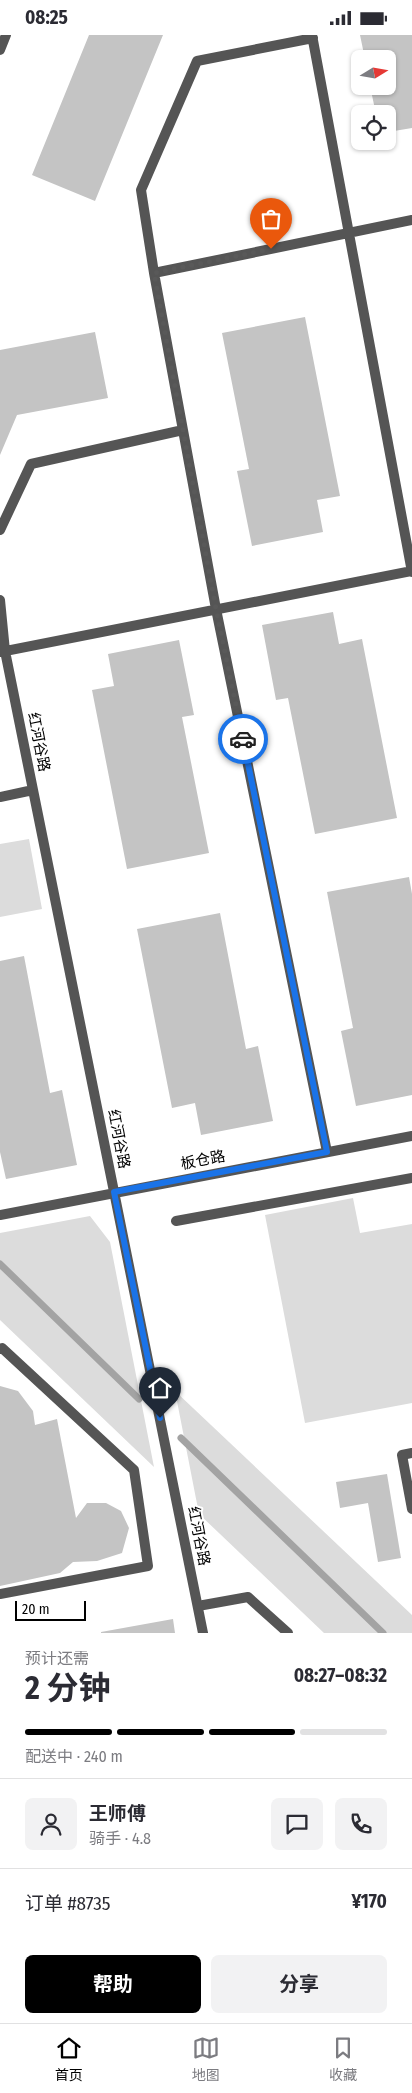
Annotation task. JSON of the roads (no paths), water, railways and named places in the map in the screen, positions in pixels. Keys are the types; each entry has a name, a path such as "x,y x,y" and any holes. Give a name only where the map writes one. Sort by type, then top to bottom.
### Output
{"street":[{"path":"0,50 6,35"},
{"path":"2,652 216,609 412,571 313,36 197,61 140,190 216,609 327,1152"},
{"path":"154,273 412,220"},
{"path":"0,531 31,463 183,430"},
{"name":"红河谷路","path":"0,600 2,652 33,790 203,1633"},
{"path":"0,797 33,790"},
{"name":"板仓路","path":"0,1215 412,1136"},
{"path":"176,1221 412,1178"},
{"path":"0,1349 2,1348 134,1470 148,1566 0,1594"},
{"path":"412,1453 402,1455 412,1509"},
{"path":"198,1606 248,1597 288,1633"}],"waterway":[{"path":"0,1264 139,1399"},
{"path":"181,1438 383,1633"}]}
